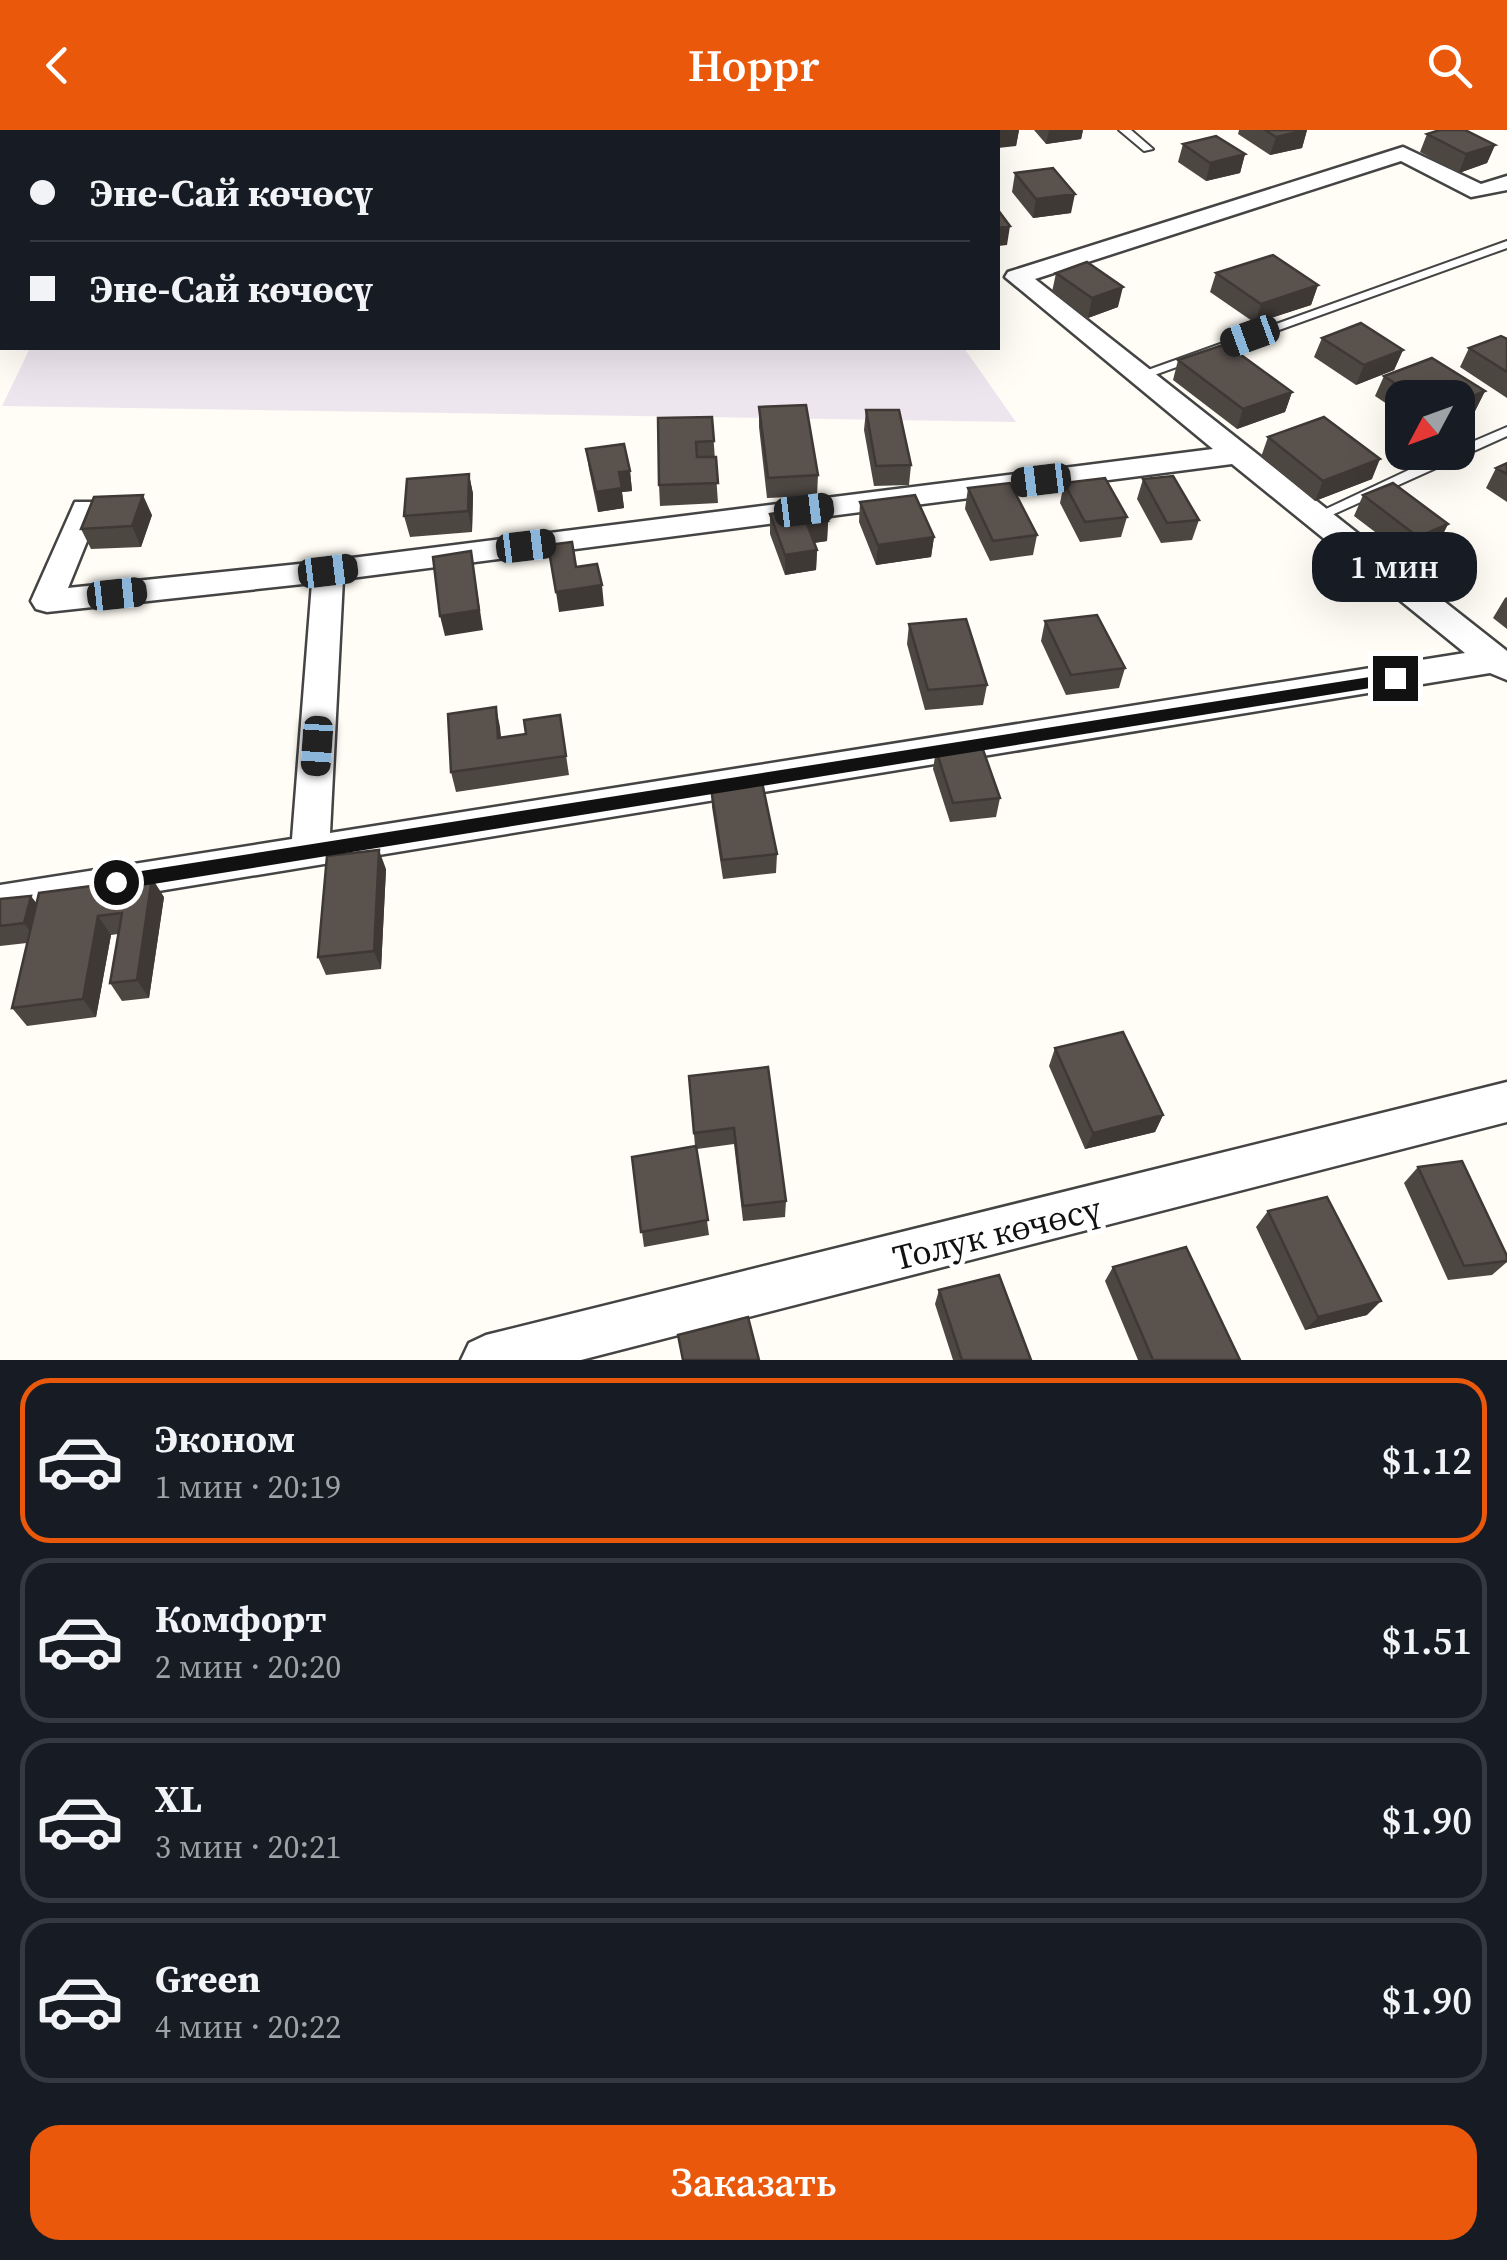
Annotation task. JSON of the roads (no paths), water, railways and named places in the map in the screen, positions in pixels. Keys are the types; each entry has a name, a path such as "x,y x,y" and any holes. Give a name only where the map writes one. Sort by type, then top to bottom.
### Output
{"street":[{"path":"1501,664 1017,277 1403,152 1479,192 1507,183"},
{"path":"85,509 47,601 328,571 1239,454"},
{"path":"310,852 328,571"},
{"path":"0,901 1501,664"},
{"name":"Толук көчөсү","path":"486,1360 1507,1102"}],"lane":[{"path":"1124,130 1148,149"},
{"path":"1141,376 1506,244"},
{"path":"1318,516 1507,431"}]}
